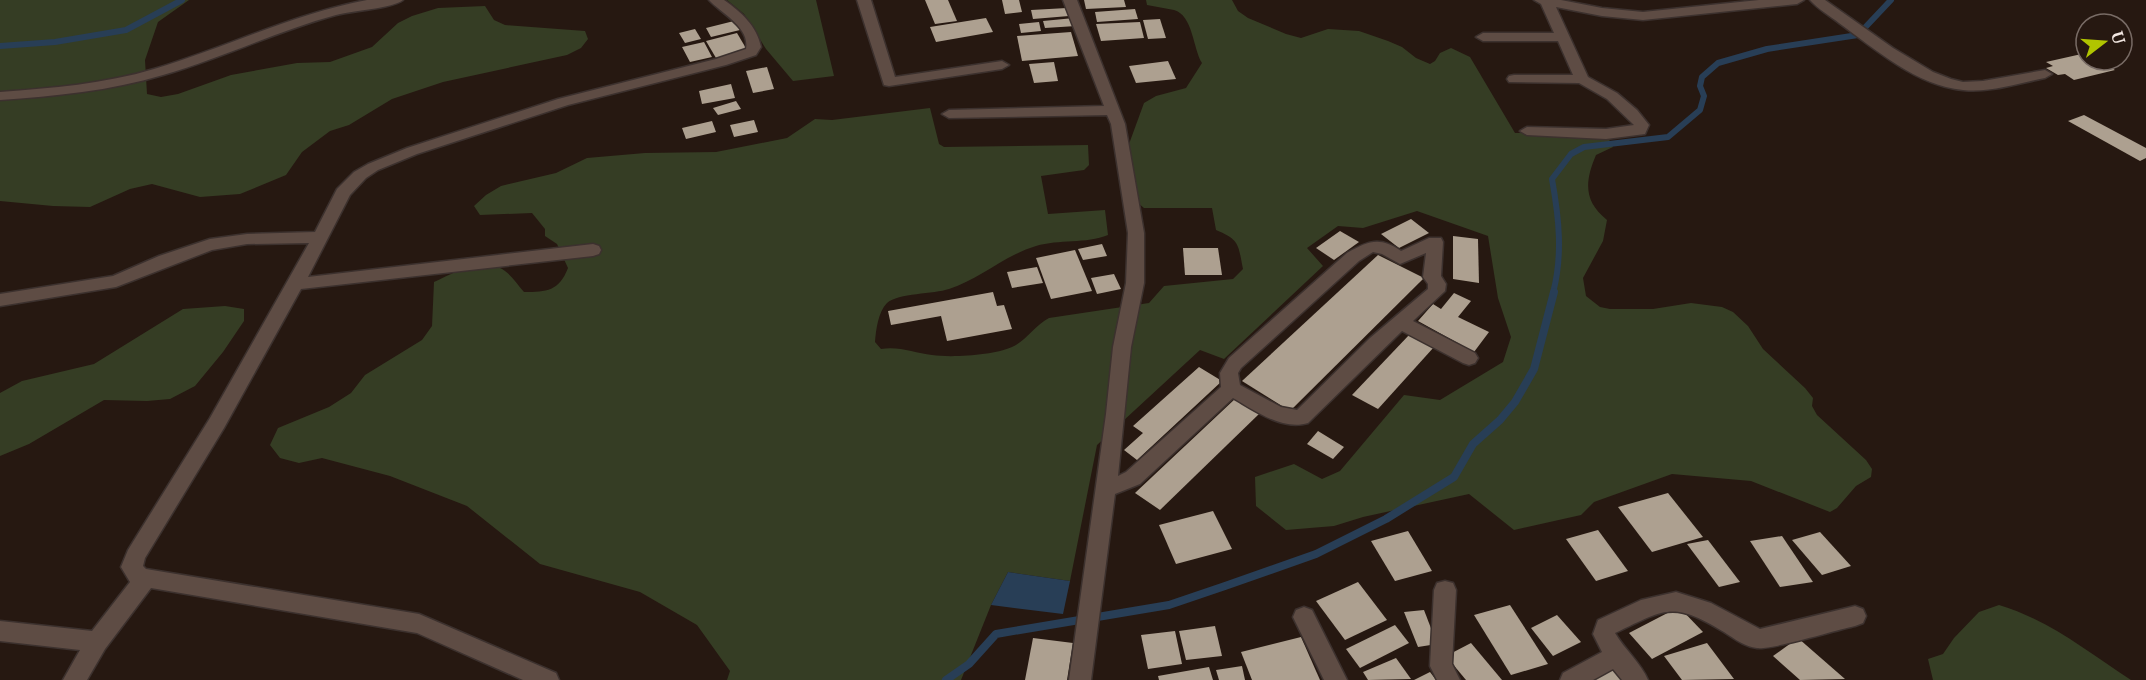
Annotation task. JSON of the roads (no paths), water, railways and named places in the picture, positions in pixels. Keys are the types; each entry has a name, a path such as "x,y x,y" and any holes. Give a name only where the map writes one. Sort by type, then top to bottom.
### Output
{"street":[{"path":"0,96 115,84 193,61 287,26 348,7 396,0"},
{"path":"548,680 419,624 146,578 137,575 132,567 135,556 218,423 296,284 343,194 360,175 373,167 412,151 563,102 721,62 751,51 754,47 753,40 732,11 716,0"},
{"path":"864,0 889,82 1002,65"},
{"path":"1070,0 1118,124 1136,233 1136,273 1122,347 1106,489 1080,680"},
{"path":"1635,0 1644,16"},
{"path":"1544,1 1602,12 1644,16 1797,0"},
{"path":"1817,0 1926,75 1950,84 1963,86 2001,83 2045,74"},
{"path":"1544,1 1582,79"},
{"path":"1483,37 1562,37"},
{"path":"1514,79 1582,79 1612,96 1632,112 1642,125 1640,131 1606,134 1527,131"},
{"path":"949,114 1113,110"},
{"path":"0,300 116,281 165,260 220,243 247,239 321,237"},
{"path":"1400,258 1435,242 1432,277"},
{"path":"1371,246 1387,249 1432,277 1437,284 1436,291 1400,322 1301,418 1287,419 1231,389 1229,373 1235,363 1353,257 1371,246"},
{"path":"296,284 593,250"},
{"path":"1400,322 1469,358"},
{"path":"1106,489 1133,478 1231,389"},
{"path":"74,680 97,642 146,578"},
{"path":"1445,590 1441,666 1449,680"},
{"path":"1637,680 1616,656 1604,634 1606,627 1653,605 1677,600 1692,604 1751,637 1760,639 1854,616"},
{"path":"1304,617 1336,680"},
{"path":"0,631 97,642"},
{"path":"1571,680 1616,656"}],"water":[{"path":"1008,572 1070,581 1063,614 991,605"}],"waterway":[{"path":"0,46 55,42 126,30 182,0"},
{"path":"1553,293 1558,265 1559,236 1552,179 1571,154 1584,147 1668,137 1700,110 1704,96 1700,86 1702,77 1718,63 1767,49 1858,35 1891,0"},
{"path":"946,680 969,664 996,634 1169,605 1225,586 1316,554 1386,519 1454,477 1473,444 1500,420 1515,402 1534,369 1554,292"}]}
